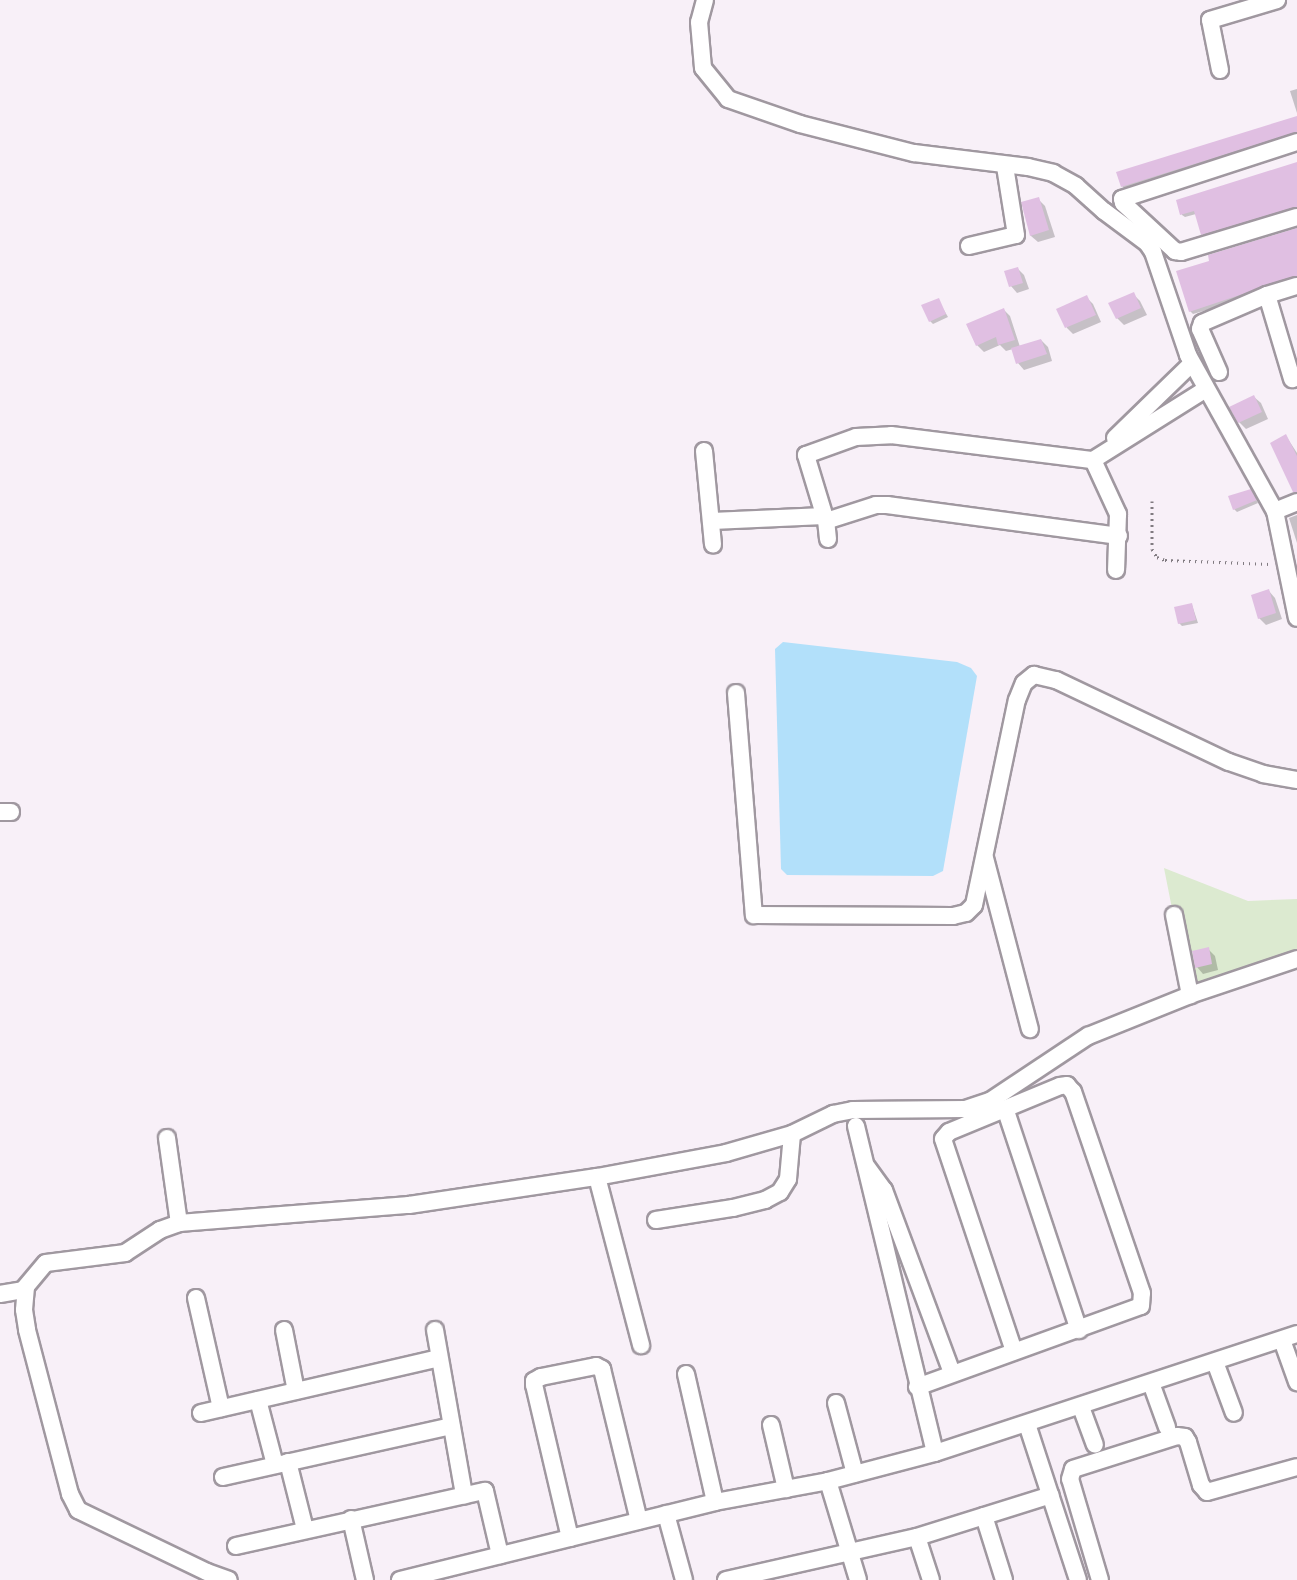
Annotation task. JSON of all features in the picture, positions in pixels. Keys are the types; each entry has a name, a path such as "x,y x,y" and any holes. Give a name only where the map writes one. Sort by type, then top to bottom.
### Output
{"street":[{"path":"705,0 699,22 703,68 728,99 800,124 914,153 1005,166 1028,167 1066,180 1147,243 1192,363 1275,511 1297,618"},
{"path":"1220,70 1209,23 1245,4 1276,0"},
{"path":"1297,142 1122,199 1123,203 1175,251 1181,252 1297,217"},
{"path":"969,246 1016,235 1005,166"},
{"path":"1219,372 1200,329 1202,323 1267,295 1297,286"},
{"path":"1267,295 1292,379"},
{"path":"1093,460 1192,363"},
{"path":"828,539 825,518 806,455 856,437 891,435 1093,460 1206,389"},
{"path":"704,451 713,545"},
{"path":"1093,460 1112,496 1118,514 1116,570"},
{"path":"1275,511 1297,502"},
{"path":"711,521 825,518 876,505 887,505 1119,536"},
{"path":"736,693 754,915 953,916 966,913 974,905 1017,700 1024,683 1034,675 1056,680 1229,762 1263,774 1297,780"},
{"path":"984,855 1030,1029"},
{"path":"1174,915 1190,995"},
{"path":"229,1580 207,1572 78,1510 70,1494 27,1330 24,1310 26,1287 40,1267 46,1263 125,1253 160,1230 179,1223 409,1205 597,1177 726,1153 792,1134 833,1114 853,1110 965,1109 990,1101 1088,1036 1190,995 1297,959"},
{"path":"917,1387 1079,1330 1141,1306 1142,1293 1073,1092 1067,1085 949,1132 943,1139 1014,1352"},
{"path":"1006,1111 1079,1330"},
{"path":"856,1126 917,1387 935,1453"},
{"path":"656,1220 733,1209 765,1200 780,1192 788,1179 792,1134"},
{"path":"167,1138 179,1223"},
{"path":"864,1164 884,1190 952,1373"},
{"path":"597,1177 641,1345"},
{"path":"0,1294 26,1287"},
{"path":"196,1298 221,1408"},
{"path":"284,1330 296,1391"},
{"path":"435,1330 464,1495"},
{"path":"400,1580 715,1502 828,1481 935,1453 1289,1337 1297,1382"},
{"path":"201,1413 439,1358"},
{"path":"1215,1362 1234,1413"},
{"path":"570,1538 534,1385 534,1382 541,1377 596,1366 603,1369 639,1521"},
{"path":"686,1374 715,1502"},
{"path":"1151,1383 1167,1427"},
{"path":"258,1400 305,1529"},
{"path":"836,1403 855,1474"},
{"path":"1081,1407 1095,1445"},
{"path":"1027,1424 1078,1580"},
{"path":"771,1425 786,1489"},
{"path":"223,1476 451,1426"},
{"path":"1100,1580 1070,1479 1073,1469 1177,1436 1185,1437 1188,1442 1201,1485 1207,1491 1297,1467"},
{"path":"828,1481 858,1580"},
{"path":"236,1546 486,1491 500,1555"},
{"path":"726,1580 779,1574 917,1537 1051,1494"},
{"path":"666,1514 684,1580"},
{"path":"984,1516 1004,1580"},
{"path":"351,1519 365,1580"},
{"path":"917,1537 931,1580"}],"path":[{"path":"1152,501 1152,549 1161,559 1287,565"}],"green space":[{"path":"1164,868 1248,901 1297,899 1297,963 1190,1000"}],"water":[{"path":"783,642 957,662 971,668 977,676 943,871 933,876 787,875 781,869 775,649"}],"building":[{"path":"1297,116 1297,132 1121,187 1116,172"},
{"path":"1297,162 1297,207 1201,235 1194,211 1180,215 1176,200"},
{"path":"1039,197 1049,230 1030,236 1021,202"},
{"path":"1297,228 1297,276 1189,312 1176,271 1209,261 1208,255"},
{"path":"1018,267 1023,283 1009,287 1004,271"},
{"path":"1134,292 1141,308 1116,319 1108,303"},
{"path":"1087,295 1096,315 1065,328 1056,309"},
{"path":"939,298 946,314 929,322 921,305"},
{"path":"1004,308 1015,340 998,345 996,337 976,346 966,324"},
{"path":"1041,339 1047,354 1016,364 1011,348"},
{"path":"1254,395 1262,412 1238,423 1229,407"},
{"path":"1286,434 1297,456 1297,492 1293,492 1270,443"},
{"path":"1251,489 1257,500 1233,510 1228,496"},
{"path":"1269,589 1276,613 1258,619 1251,595"},
{"path":"1192,603 1196,620 1178,624 1174,607"},
{"path":"1209,947 1212,964 1195,968 1192,951"}]}
